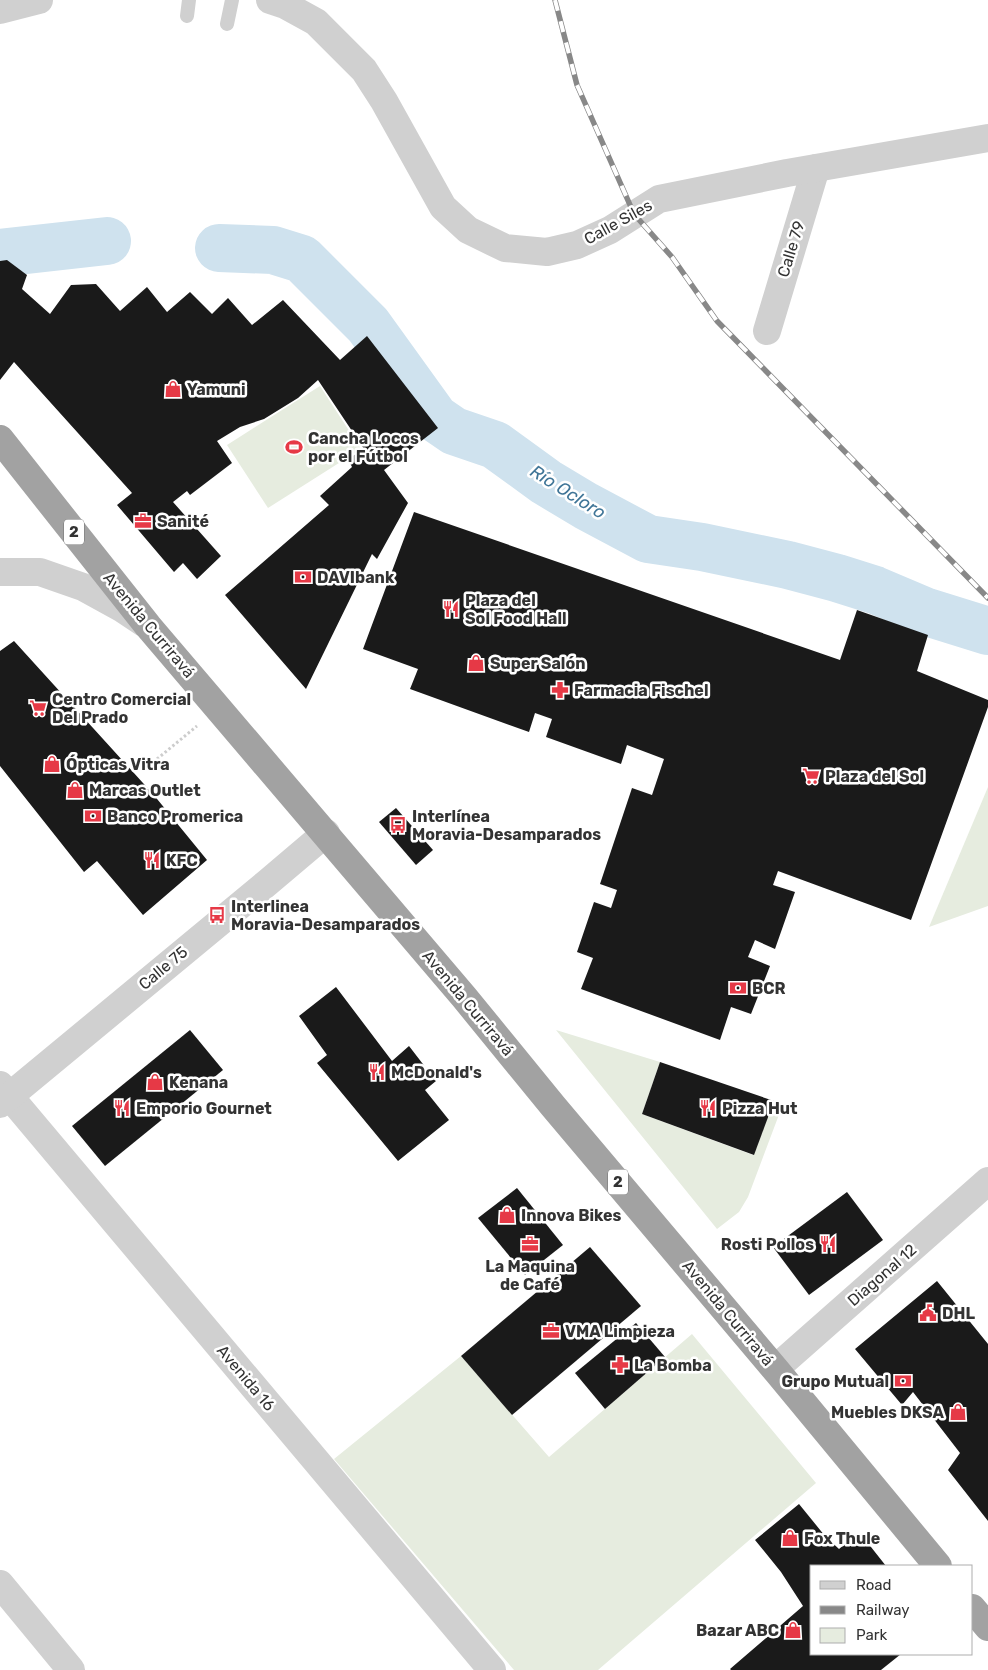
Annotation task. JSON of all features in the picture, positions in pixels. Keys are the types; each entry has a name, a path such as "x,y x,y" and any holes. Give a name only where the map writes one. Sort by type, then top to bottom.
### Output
{"highway":[{"name":"Avenida Curriravá","path":"0,439 148,626 464,997 559,1114 775,1369 937,1565"},
{"path":"973,1609 988,1627"}],"street":[{"path":"0,10 39,0"},
{"name":"Calle Siles","path":"270,0 285,5 316,22 364,70 443,207 468,230 505,248 547,252 576,245 610,230 660,199 816,168 988,138"},
{"name":"Calle 79","path":"767,330 816,168"},
{"path":"0,572 40,572 83,587 123,609 148,626"},
{"name":"Calle 75","path":"3,1095 267,883 326,833"},
{"name":"Avenida 16","path":"3,1095 492,1670"},
{"name":"Diagonal 12","path":"775,1369 988,1181"},
{"path":"0,1584 72,1670"}],"lane":[{"path":"186,16 189,0"},
{"path":"227,24 232,0"}],"path":[{"path":"158,759 219,708"}],"green space":[{"name":"Cancha Locos por el Fútbol","path":"320,386 361,449 268,508 227,445"},
{"path":"988,787 988,906 929,927"},
{"path":"556,1030 660,1062 642,1114 753,1155 774,1101 783,1104 748,1197 739,1212 717,1229"},
{"path":"692,1334 816,1483 598,1670 514,1670 334,1459 461,1356 549,1457"}],"building":[{"path":"7,260 27,275 22,289 50,314 71,285 96,284 120,311 147,287 167,312 190,292 212,314 228,298 252,325 283,300 340,360 367,336 438,428 384,470 408,503 377,559 372,554 306,689 225,595 329,505 320,496 352,467 348,459 364,449 318,380 298,398 264,419 240,427 217,441 232,463 190,495 187,491 173,502 221,556 197,579 183,563 174,572 117,505 132,493 14,362 0,380 0,261"},
{"name":"Plaza del Sol","path":"414,512 840,660 857,610 928,635 917,671 988,700 988,707 911,920 778,871 773,885 795,892 775,949 755,940 748,957 770,966 751,1014 731,1007 720,1040 581,989 593,958 577,952 594,902 611,908 617,890 600,884 632,788 652,795 664,759 627,745 621,764 546,737 552,719 535,713 529,732 410,689 418,669 363,649"},
{"name":"Centro Comercial Del Prado","path":"14,641 153,794 207,860 143,915 97,861 84,872 0,766 0,651"},
{"path":"396,808 433,850 416,865 379,822"},
{"name":"McDonald's","path":"336,987 392,1061 409,1046 436,1081 425,1090 449,1120 398,1161 317,1063 327,1055 299,1016"},
{"path":"190,1030 223,1070 105,1166 72,1126"},
{"name":"Pizza Hut","path":"660,1062 774,1101 754,1155 642,1114"},
{"path":"517,1188 563,1245 525,1275 478,1218"},
{"name":"Rosti Pollos","path":"847,1192 883,1240 809,1295 773,1247"},
{"name":"VMA Limpieza","path":"590,1247 641,1306 512,1415 461,1356"},
{"path":"937,1281 988,1344 988,1521 948,1470 960,1453 913,1392 902,1405 855,1349"},
{"name":"La Bomba","path":"636,1323 665,1357 605,1409 575,1373"},
{"path":"799,1504 825,1536 839,1549 856,1535 871,1547 885,1565 810,1565 810,1655 900,1655 881,1670 731,1670 803,1606 781,1572 755,1540"}],"waterway":[{"name":"Río Ocloro","path":"0,253 107,241"},
{"name":"Río Ocloro","path":"219,248 273,250 302,259 368,325 435,418 454,431 495,445 546,482 648,539 702,547 788,565 837,578 875,590 927,612 988,631"}],"railway":[{"path":"555,0 577,85 634,214 672,257 717,321 988,598"}],"place":[{"name":"Yamuni","path":"173,389"},
{"name":"Cancha Locos por el Fútbol","path":"294,447"},
{"name":"Sanité","path":"143,521"},
{"name":"DAVIbank","path":"303,577"},
{"name":"Plaza del Sol Food Hall","path":"451,609"},
{"name":"Super Salón","path":"476,663"},
{"name":"Farmacia Fischel","path":"560,690"},
{"name":"Centro Comercial Del Prado","path":"38,708"},
{"name":"Ópticas Vitra","path":"52,764"},
{"name":"Plaza del Sol","path":"811,776"},
{"name":"Marcas Outlet","path":"75,790"},
{"name":"Banco Promerica","path":"93,816"},
{"name":"Interlínea Moravia-Desamparados","path":"398,825"},
{"name":"KFC","path":"152,860"},
{"name":"Interlinea Moravia-Desamparados","path":"217,915"},
{"name":"BCR","path":"738,988"},
{"name":"McDonald's","path":"377,1072"},
{"name":"Kenana","path":"155,1082"},
{"name":"Emporio Gournet","path":"122,1108"},
{"name":"Pizza Hut","path":"708,1108"},
{"name":"Innova Bikes","path":"507,1215"},
{"name":"La Maquina de Café","path":"530,1244"},
{"name":"Rosti Pollos","path":"828,1244"},
{"name":"DHL","path":"928,1313"},
{"name":"VMA Limpieza","path":"551,1331"},
{"name":"La Bomba","path":"620,1365"},
{"name":"Grupo Mutual","path":"903,1381"},
{"name":"Muebles DKSA","path":"958,1412"},
{"name":"Fox Thule","path":"790,1538"},
{"name":"Bazar ABC","path":"793,1630"}]}
